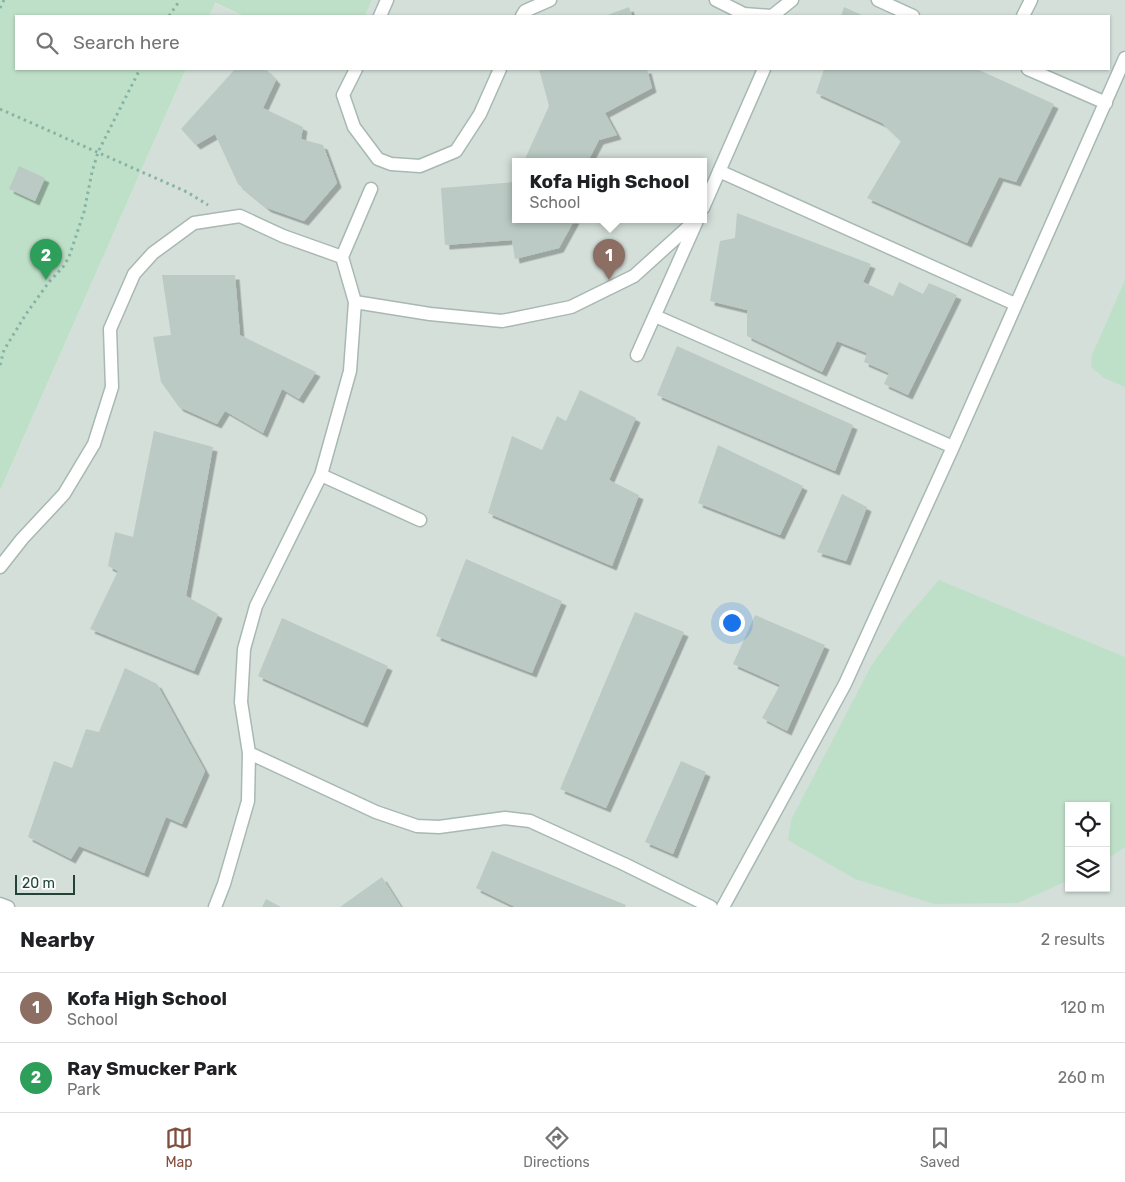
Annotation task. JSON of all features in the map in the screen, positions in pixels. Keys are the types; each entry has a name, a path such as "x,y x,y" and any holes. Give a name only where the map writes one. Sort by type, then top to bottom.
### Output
{"lane":[{"path":"380,15 387,0"},
{"path":"523,15 525,11 550,0"},
{"path":"716,0 744,14 758,15"},
{"path":"773,15 793,0"},
{"path":"787,15 793,0"},
{"path":"878,0 898,4 912,15"},
{"path":"1024,15 1031,0"},
{"path":"723,907 845,684 1125,58"},
{"path":"356,70 343,95 354,127 378,159 391,164 420,166 456,151 480,114 500,70"},
{"path":"707,199 764,70"},
{"path":"1030,70 1106,103"},
{"path":"719,171 1015,304"},
{"path":"215,907 224,884 248,801 249,753 241,702 244,649 256,606 321,475 350,371 355,302 342,257 372,189"},
{"path":"0,566 64,494 94,444 112,388 110,329 134,274 152,253 194,223 240,216 283,236 342,257"},
{"path":"355,302 430,314 502,321 570,306 634,276 694,223"},
{"path":"637,355 696,223"},
{"path":"655,316 952,447"},
{"path":"321,475 420,520"},
{"path":"249,753 376,812 417,826 439,827 505,818 530,820 711,907"},
{"path":"0,904 8,907"}],"path":[{"path":"0,8 4,0"},
{"path":"170,15 180,0"},
{"path":"0,365 4,350 26,314 49,282 64,267 69,257 84,212 98,152 139,70"},
{"path":"0,109 187,192 204,201 228,218"}],"shaded area":[{"path":"372,0 1125,0 1125,907 0,907 0,491 186,70 1110,70 1110,15 365,15"},
{"path":"214,3 242,15 209,15"}],"green space":[{"path":"0,0 372,0 365,15 242,15 215,3 209,15 15,15 15,70 186,70 0,491"},
{"path":"1125,280 1125,387 1104,378 1091,367 1092,355"},
{"path":"939,580 1125,657 1125,847 1110,857 1110,802 1065,802 1065,882 1018,903 934,904 855,879 788,840 791,820 871,666 901,624"}],"building":[{"path":"629,7 632,15 608,15"},
{"path":"844,7 862,15 841,15"},
{"path":"234,70 267,70 276,80 263,108 303,127 301,139 323,145 337,183 304,221 267,208 238,184 215,134 196,145 181,129"},
{"path":"539,70 647,70 652,88 605,113 617,135 599,140 590,158 525,158 549,106"},
{"path":"824,70 979,70 1054,104 1016,182 999,177 967,243 867,198 901,141 882,123 816,93"},
{"path":"19,166 45,178 35,201 9,189"},
{"path":"512,182 512,223 573,223 559,248 515,259 512,240 445,245 441,188"},
{"path":"737,213 871,264 863,282 893,296 899,282 923,294 929,283 957,295 908,395 884,384 889,373 864,362 867,353 837,341 822,372 747,336 747,310 710,301 720,241 735,238"},
{"path":"162,275 235,275 240,335 316,372 299,399 282,389 263,433 225,411 217,424 179,407 161,382 153,337 171,335"},
{"path":"677,346 853,425 835,471 657,395"},
{"path":"580,390 636,418 609,480 639,495 612,566 488,513 512,436 542,450 557,416 566,421"},
{"path":"154,431 213,447 186,596 218,614 194,671 90,629 118,571 108,566 115,532 133,537"},
{"path":"718,445 803,486 780,535 698,503"},
{"path":"842,494 867,507 846,561 817,552"},
{"path":"466,559 562,601 532,673 436,636"},
{"path":"635,612 684,632 606,808 560,789"},
{"path":"755,615 825,645 787,731 762,718 780,685 733,664"},
{"path":"282,618 388,666 363,723 258,676"},
{"path":"125,668 157,684 205,771 182,824 166,817 144,873 79,846 71,859 28,837 54,761 72,768 86,729 99,732"},
{"path":"681,761 706,772 673,854 645,842"},
{"path":"492,851 626,905 625,907 515,907 476,888"},
{"path":"382,877 401,907 340,907"},
{"path":"266,899 281,907 262,907"}],"place":[{"name":"Ray Smucker Park","path":"46,280"},
{"name":"Kofa High School","path":"609,280"}]}
